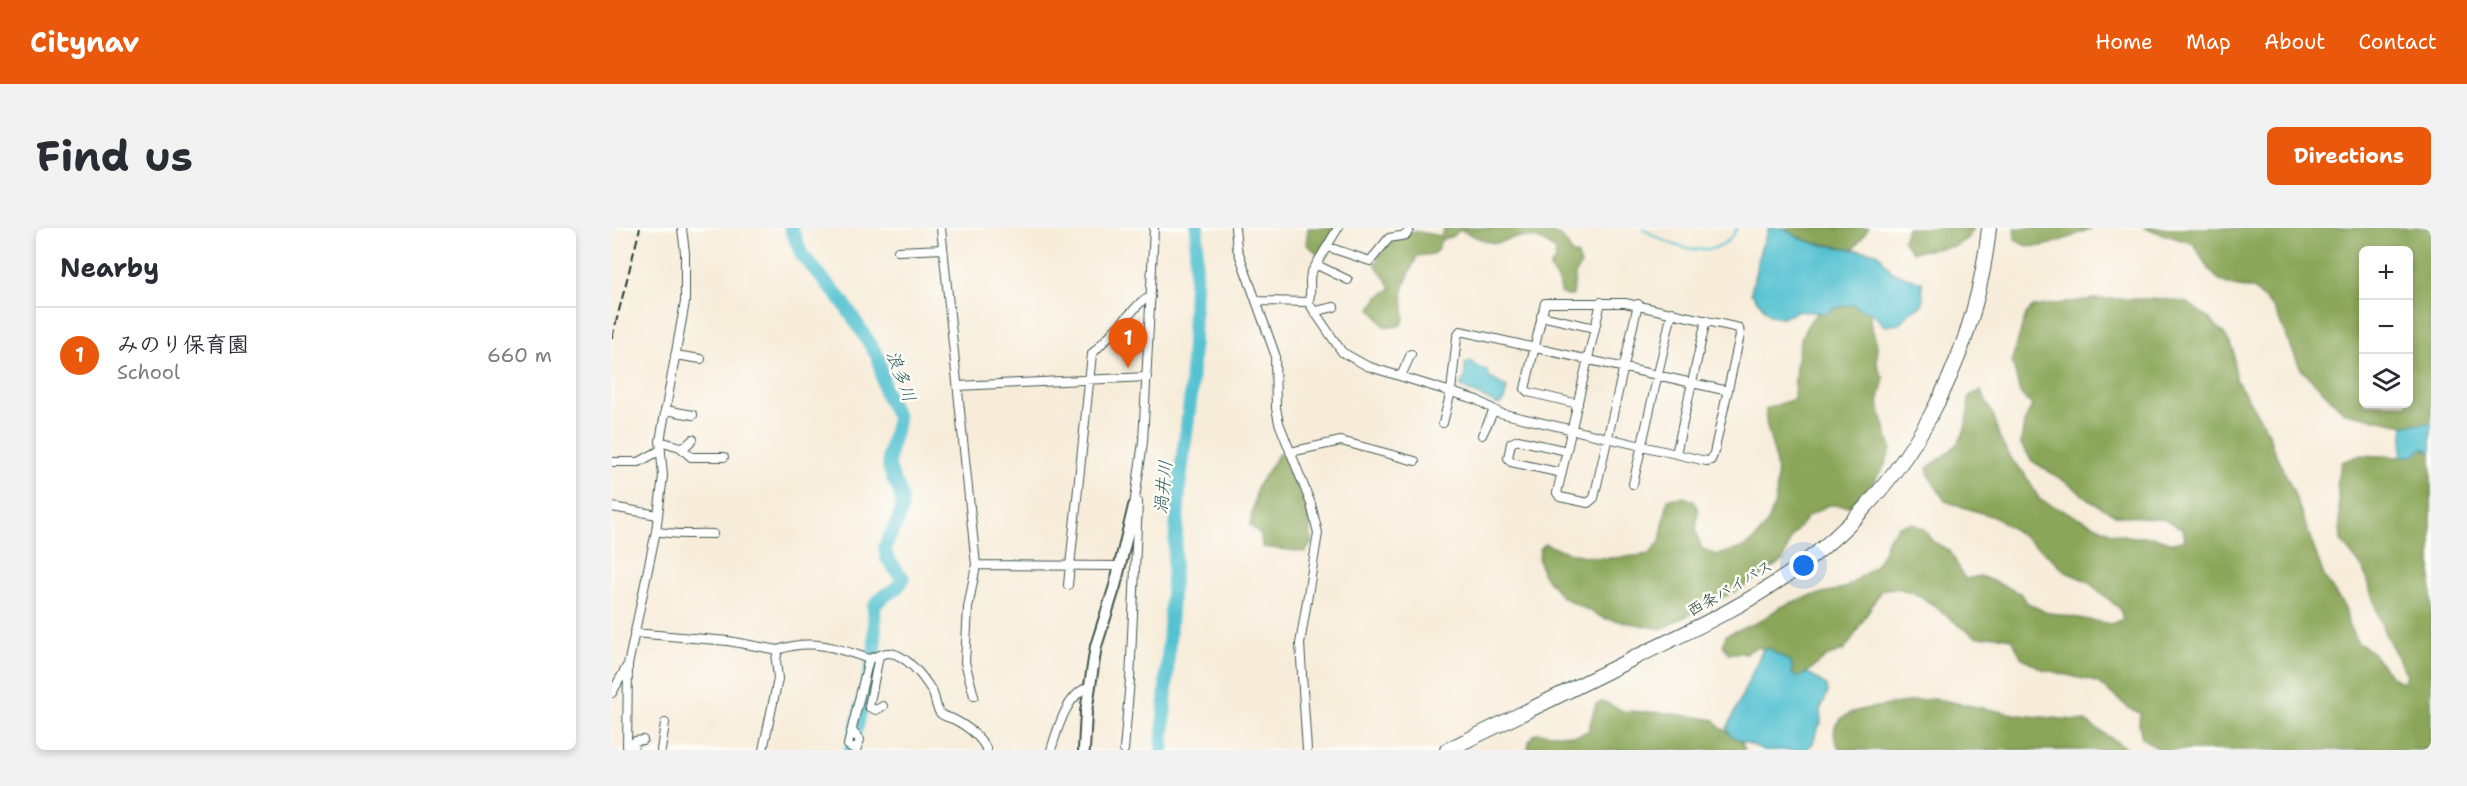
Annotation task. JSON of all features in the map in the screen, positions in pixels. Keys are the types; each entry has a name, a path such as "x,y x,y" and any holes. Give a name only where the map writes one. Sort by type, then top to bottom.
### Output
{"highway":[{"name":"西条バイパス","path":"1447,750 1660,646 1752,598 1801,565 1855,518 1896,471 1926,426 1942,395 1961,352 1974,313 1989,228"}],"street":[{"path":"627,750 628,665 656,531 663,476 659,451 660,441 686,293 682,228"},
{"path":"942,228 976,565 968,608 965,662 974,696"},
{"path":"1124,750 1154,228"},
{"path":"1235,228 1238,248 1275,354 1277,415 1311,504 1318,533 1300,644 1307,750"},
{"path":"1308,302 1312,293 1309,279 1338,228"},
{"path":"1328,247 1370,261 1385,241 1406,235 1410,228"},
{"path":"898,251 943,249"},
{"path":"1317,265 1348,280"},
{"path":"1068,585 1092,354 1142,301 1151,297"},
{"path":"1257,302 1308,302 1342,352 1367,366 1477,400 1494,410 1706,461 1711,460 1714,453 1740,331 1736,326 1638,304 1548,302 1541,316 1526,391 1578,404"},
{"path":"1601,302 1558,496 1591,502 1594,498 1638,304"},
{"path":"1316,311 1334,307"},
{"path":"1633,484 1672,312"},
{"path":"1541,316 1595,327"},
{"path":"1676,454 1706,320"},
{"path":"1443,423 1450,392 1457,337 1461,331 1728,391"},
{"path":"1401,376 1411,354"},
{"path":"675,355 701,359"},
{"path":"958,386 1147,377"},
{"path":"665,410 693,415"},
{"path":"1482,435 1494,410"},
{"path":"680,447 686,446 693,439"},
{"path":"1562,473 1511,462 1508,458 1511,443 1518,440 1567,451"},
{"path":"660,441 680,447 691,457 724,457"},
{"path":"1290,452 1341,441 1415,461"},
{"path":"612,462 639,462 659,451"},
{"path":"1084,750 1096,646 1120,566 1138,489"},
{"path":"612,507 634,513 658,514"},
{"path":"656,531 672,535 683,532 713,534"},
{"path":"976,565 1120,566"},
{"path":"634,633 719,640 778,650 792,645 811,643 874,658 891,654 908,662 932,692 942,715 978,736 987,750"},
{"path":"763,750 778,679 776,660 778,650"},
{"path":"874,658 868,707 876,710 883,706"},
{"path":"854,749 854,733 874,658"},
{"path":"612,693 628,665"},
{"path":"1051,750 1060,722 1073,698 1083,688 1090,686"},
{"path":"662,750 665,723"},
{"path":"633,750 635,741 643,740"}],"green space":[{"path":"1308,228 1336,228 1321,252 1317,253 1306,244"},
{"path":"1444,228 1543,228 1563,238 1572,253 1578,256 1581,264 1575,275 1573,296 1561,293 1550,267 1555,261 1556,251 1546,243 1535,238 1523,237 1491,243 1460,230 1453,236 1441,240 1438,249 1433,254 1417,256 1404,287 1404,321 1401,325 1394,327 1384,326 1371,308 1378,297 1391,289 1375,263 1389,240 1413,231 1441,236"},
{"path":"1783,228 1869,228 1854,249 1810,241"},
{"path":"1907,228 1973,228 1968,238 1955,246 1912,252 1903,240"},
{"path":"2014,228 2092,228 2053,244 2032,246 2015,239"},
{"path":"2144,228 2431,228 2431,423 2404,425 2345,413 2301,369 2274,309 2253,288 2223,282 2210,271 2194,244"},
{"path":"2093,299 2164,299 2188,303 2210,319 2225,335 2234,350 2235,378 2269,433 2272,446 2293,490 2324,576 2346,610 2348,624 2358,643 2371,651 2390,675 2399,681 2404,681 2406,673 2384,632 2363,569 2341,541 2337,480 2342,462 2361,455 2401,457 2423,448 2431,452 2431,750 2160,750 2142,738 2139,724 2140,713 2129,708 2097,682 2042,669 2021,657 2013,640 2001,636 1976,636 1931,603 1907,590 1894,588 1881,590 1843,651 1828,656 1801,677 1792,674 1791,664 1770,648 1757,647 1745,653 1729,653 1723,645 1726,635 1760,621 1780,607 1803,598 1845,588 1875,566 1883,553 1887,540 1899,526 1911,523 1924,529 1932,541 1950,551 1965,579 1980,576 1993,581 2020,593 2026,602 2045,612 2111,624 2123,619 2120,609 2087,581 2066,572 2043,551 1997,518 1945,501 1930,478 1927,468 1955,447 1960,440 1967,422 1969,396 1981,391 2010,458 2024,473 2040,500 2112,533 2134,537 2154,537 2173,543 2185,540 2183,529 2165,519 2115,515 2092,502 2069,484 2032,461 2021,444 2024,423 2032,405 2020,393 2012,360 2026,314 2033,307"},
{"path":"1853,304 1870,313 1877,347 1877,364 1884,378 1878,403 1891,449 1884,467 1871,485 1850,506 1828,505 1807,517 1791,538 1783,561 1743,587 1661,629 1603,618 1562,597 1542,573 1539,560 1540,549 1545,544 1573,554 1597,558 1650,554 1660,541 1668,499 1683,497 1694,501 1698,510 1696,530 1701,548 1716,555 1743,547 1757,537 1771,516 1777,478 1766,409 1794,399 1800,342 1809,322 1817,313"},
{"path":"1279,453 1287,457 1308,512 1312,543 1305,552 1262,547 1261,535 1250,525 1257,487"},
{"path":"1936,699 2019,715 2085,721 2129,750 1840,750 1835,737 1835,728 1839,720 1847,715 1868,708"},
{"path":"1602,701 1623,711 1669,713 1715,720 1719,727 1741,740 1745,750 1528,750 1529,741 1536,733 1578,735 1588,731 1596,704"}],"water":[{"path":"1769,228 1783,228 1799,238 1816,244 1878,253 1892,272 1922,282 1923,302 1899,324 1885,326 1867,310 1859,309 1853,304 1831,309 1827,313 1797,311 1784,317 1770,315 1751,293 1760,251"},
{"path":"1471,361 1477,367 1487,370 1489,377 1507,388 1504,400 1499,405 1461,387 1460,384 1465,378 1465,363"},
{"path":"2431,423 2431,452 2423,448 2415,455 2401,457 2404,425"},
{"path":"1770,648 1792,664 1792,674 1795,676 1808,673 1826,685 1828,692 1820,710 1821,723 1813,743 1806,750 1764,750 1731,736 1727,729 1763,649"}],"waterway":[{"name":"浪多川","path":"791,228 802,255 843,302 879,359 885,392 897,417 889,468 899,490 902,505 885,547 887,558 903,579 874,607 875,645 872,664 851,750"},
{"name":"渦井川","path":"1162,750 1179,487 1191,395 1197,228"},
{"path":"1643,228 1665,241 1692,249 1718,246 1729,239 1737,228"}],"railway":[{"path":"612,338 640,228"}],"place":[{"name":"みのり保育園","path":"1128,368"}]}
